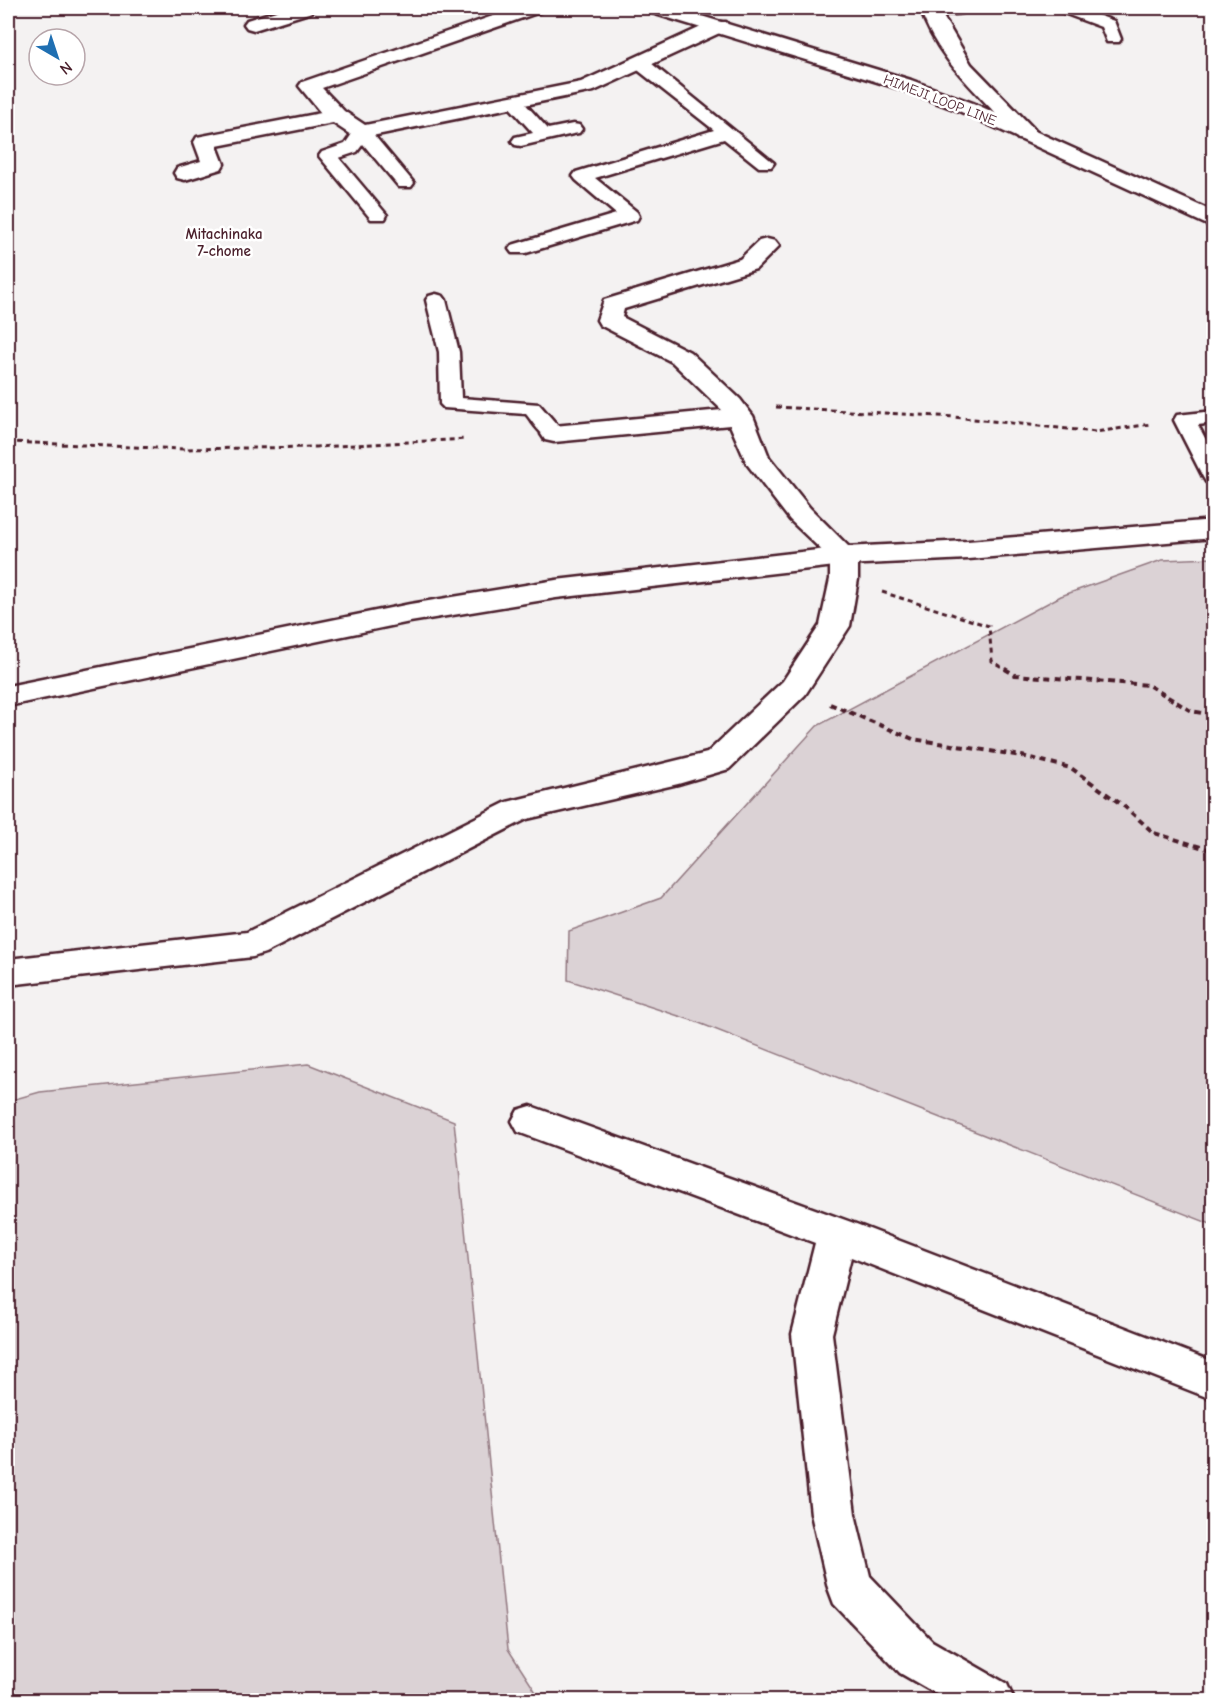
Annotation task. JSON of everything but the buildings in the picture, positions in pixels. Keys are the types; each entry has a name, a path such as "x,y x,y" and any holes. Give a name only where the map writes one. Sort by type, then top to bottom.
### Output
{"street":[{"path":"254,24 277,11 305,8"},
{"path":"533,8 309,86 336,116 362,132 587,87 719,26"},
{"path":"929,8 940,31 970,77 1011,114 1026,134"},
{"name":"HIMEJI LOOP LINE","path":"670,9 966,106 1210,217"},
{"path":"185,173 213,164 205,142 336,116"},
{"path":"8,972 253,944 518,810 678,773 718,761 794,688 835,626 844,568 756,458 736,410 681,357 609,320 613,305 748,264 767,246"},
{"path":"554,434 736,410"},
{"path":"8,696 410,613 623,581 844,568 968,550 1214,529"},
{"path":"531,1121 837,1234 1214,1381"},
{"path":"837,1234 812,1334 833,1514 850,1588 916,1658 991,1701"}],"lane":[{"path":"934,8 964,8"},
{"path":"1064,8 1108,24 1113,39"},
{"path":"640,63 765,163"},
{"path":"514,102 544,135"},
{"path":"521,141 573,129"},
{"path":"378,215 328,156 351,148 362,132 405,183"},
{"path":"519,249 630,216 582,176 727,132"},
{"path":"436,300 448,352 451,404 532,408 554,434"},
{"path":"1214,417 1185,420 1214,477"}],"path":[{"path":"736,410 954,417 1096,432 1185,420"},
{"path":"8,442 183,449 316,447 470,439"},
{"path":"844,568 989,626 992,660 1015,675 1149,686 1191,711 1214,715"},
{"path":"794,688 913,740 1022,756 1071,768 1125,807 1154,833 1214,851"}],"shaded area":[{"path":"1213,558 1213,1225 694,1021 568,980 569,931 661,898 817,726 1061,596 1162,560"},
{"path":"308,1064 454,1121 508,1649 541,1700 8,1700 8,1101 40,1092"}],"district":[{"name":"Mitachinaka 7-chome","path":"224,242"}]}
